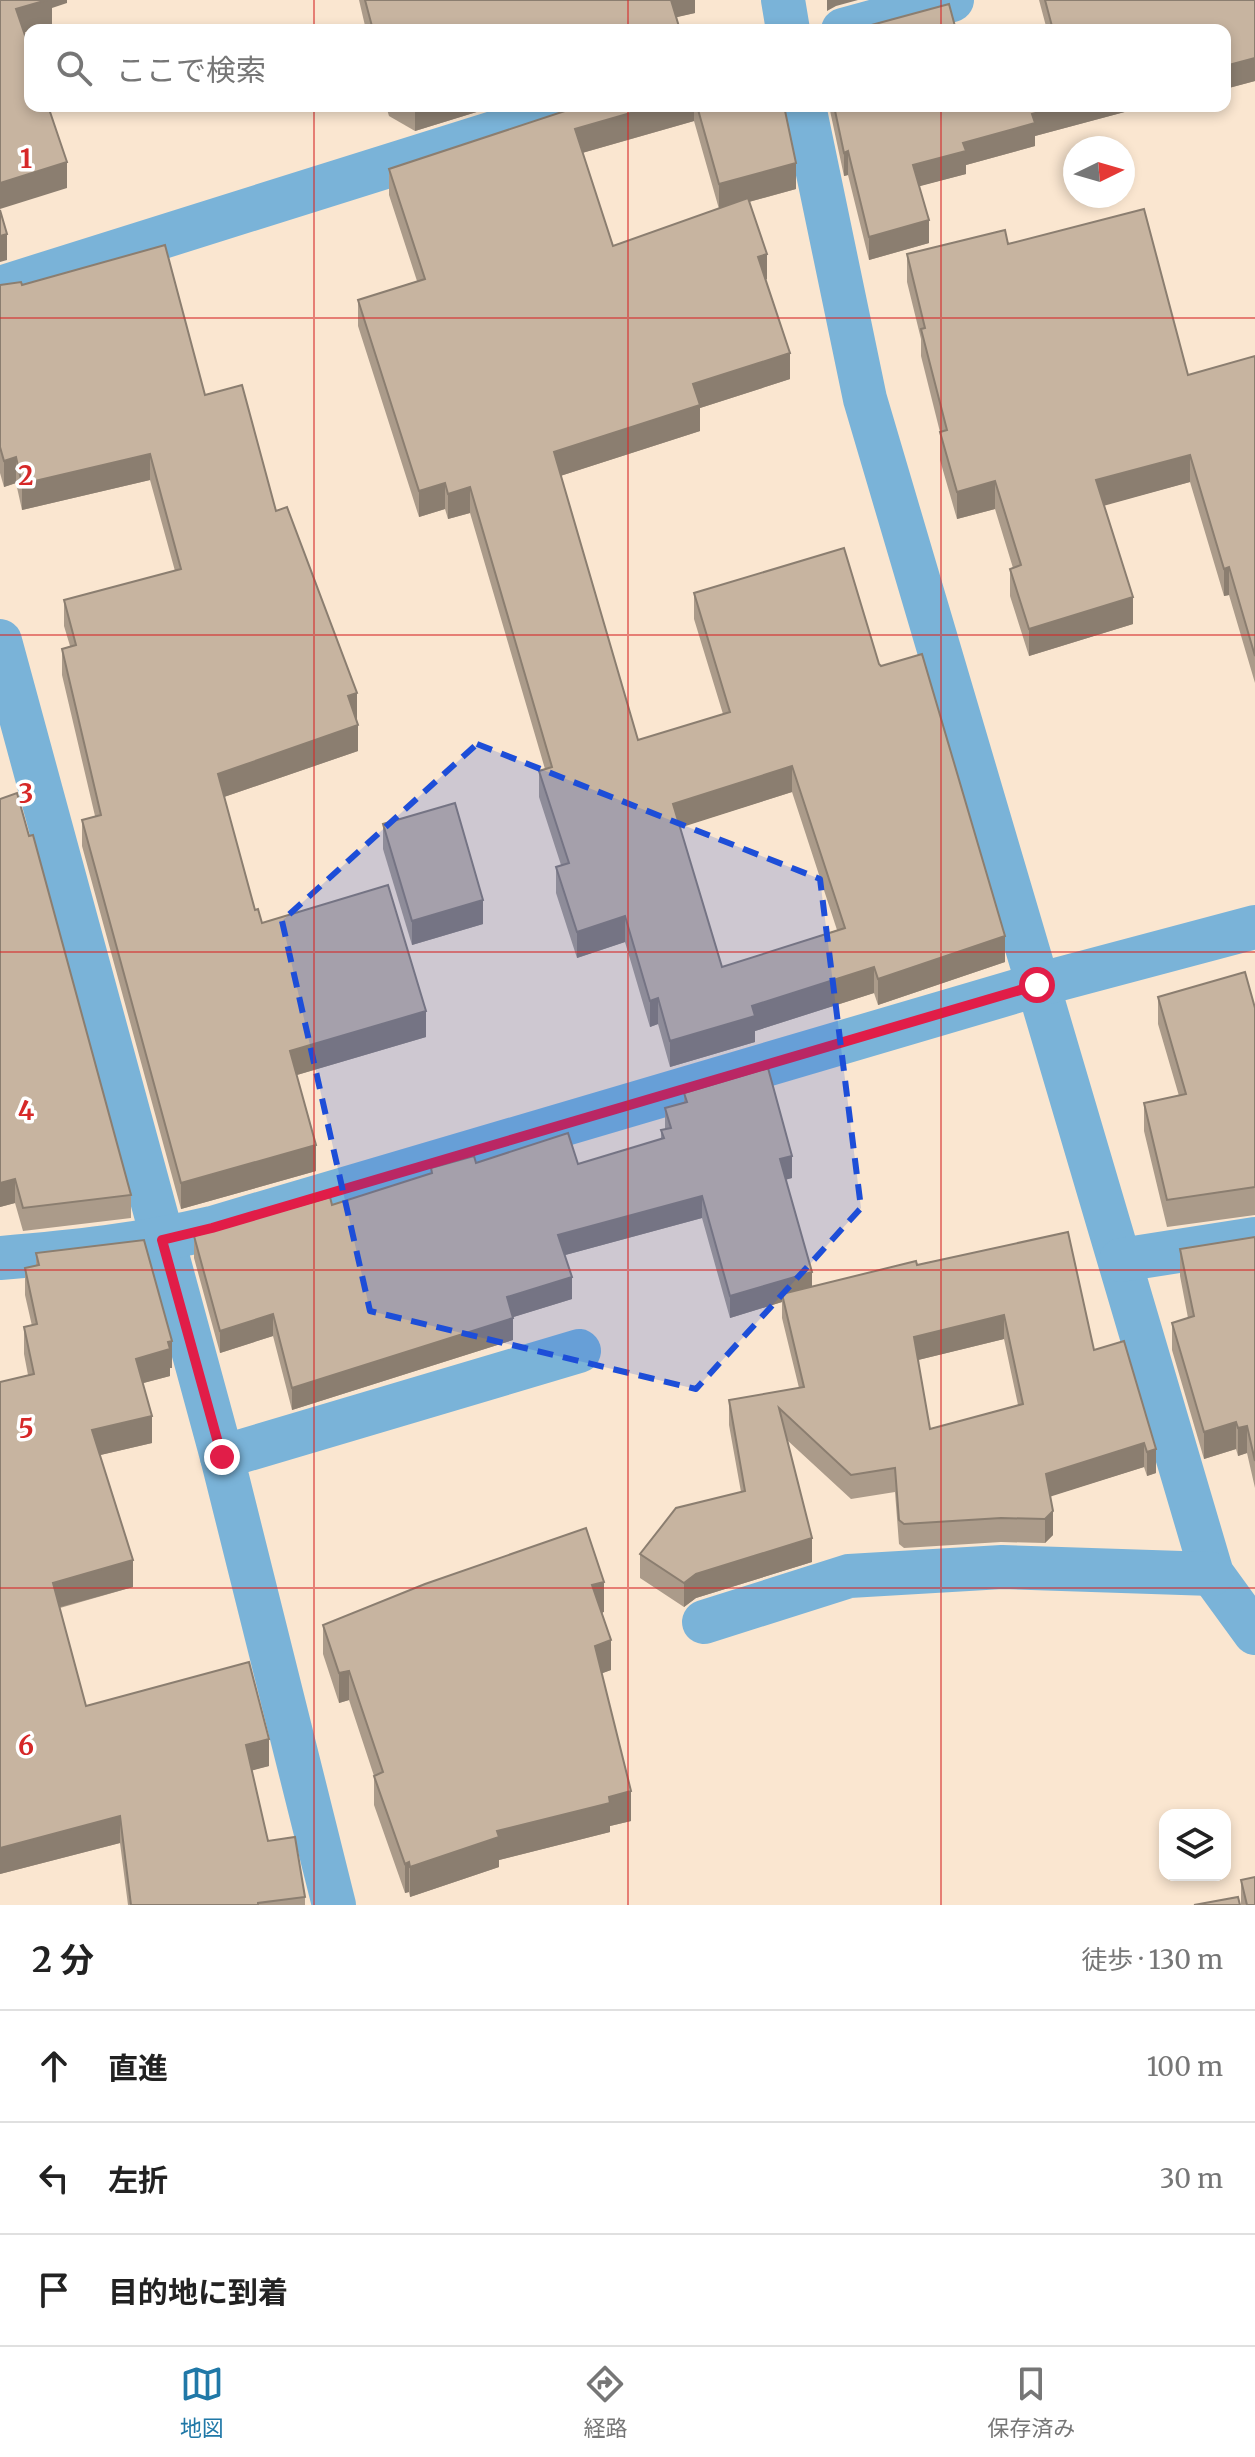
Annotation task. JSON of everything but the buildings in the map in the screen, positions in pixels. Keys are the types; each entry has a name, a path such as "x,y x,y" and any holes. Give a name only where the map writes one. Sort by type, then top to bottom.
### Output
{"street":[{"path":"783,0 787,24"},
{"path":"865,24 952,0"},
{"path":"0,288 560,112"},
{"path":"805,112 865,399 1037,985 1212,1574 1255,1633"},
{"path":"0,641 222,1457 334,1905"},
{"path":"0,1258 162,1240 227,1224 1037,985 1255,927"},
{"path":"1121,1260 1255,1239"},
{"path":"222,1457 579,1351"},
{"path":"704,1622 849,1576 1002,1567 1212,1574"}],"highlighted area":[{"path":"477,744 820,879 861,1208 696,1389 370,1311 282,921"}],"route":[{"path":"222,1457 162,1240 212,1228 1037,985"}]}
